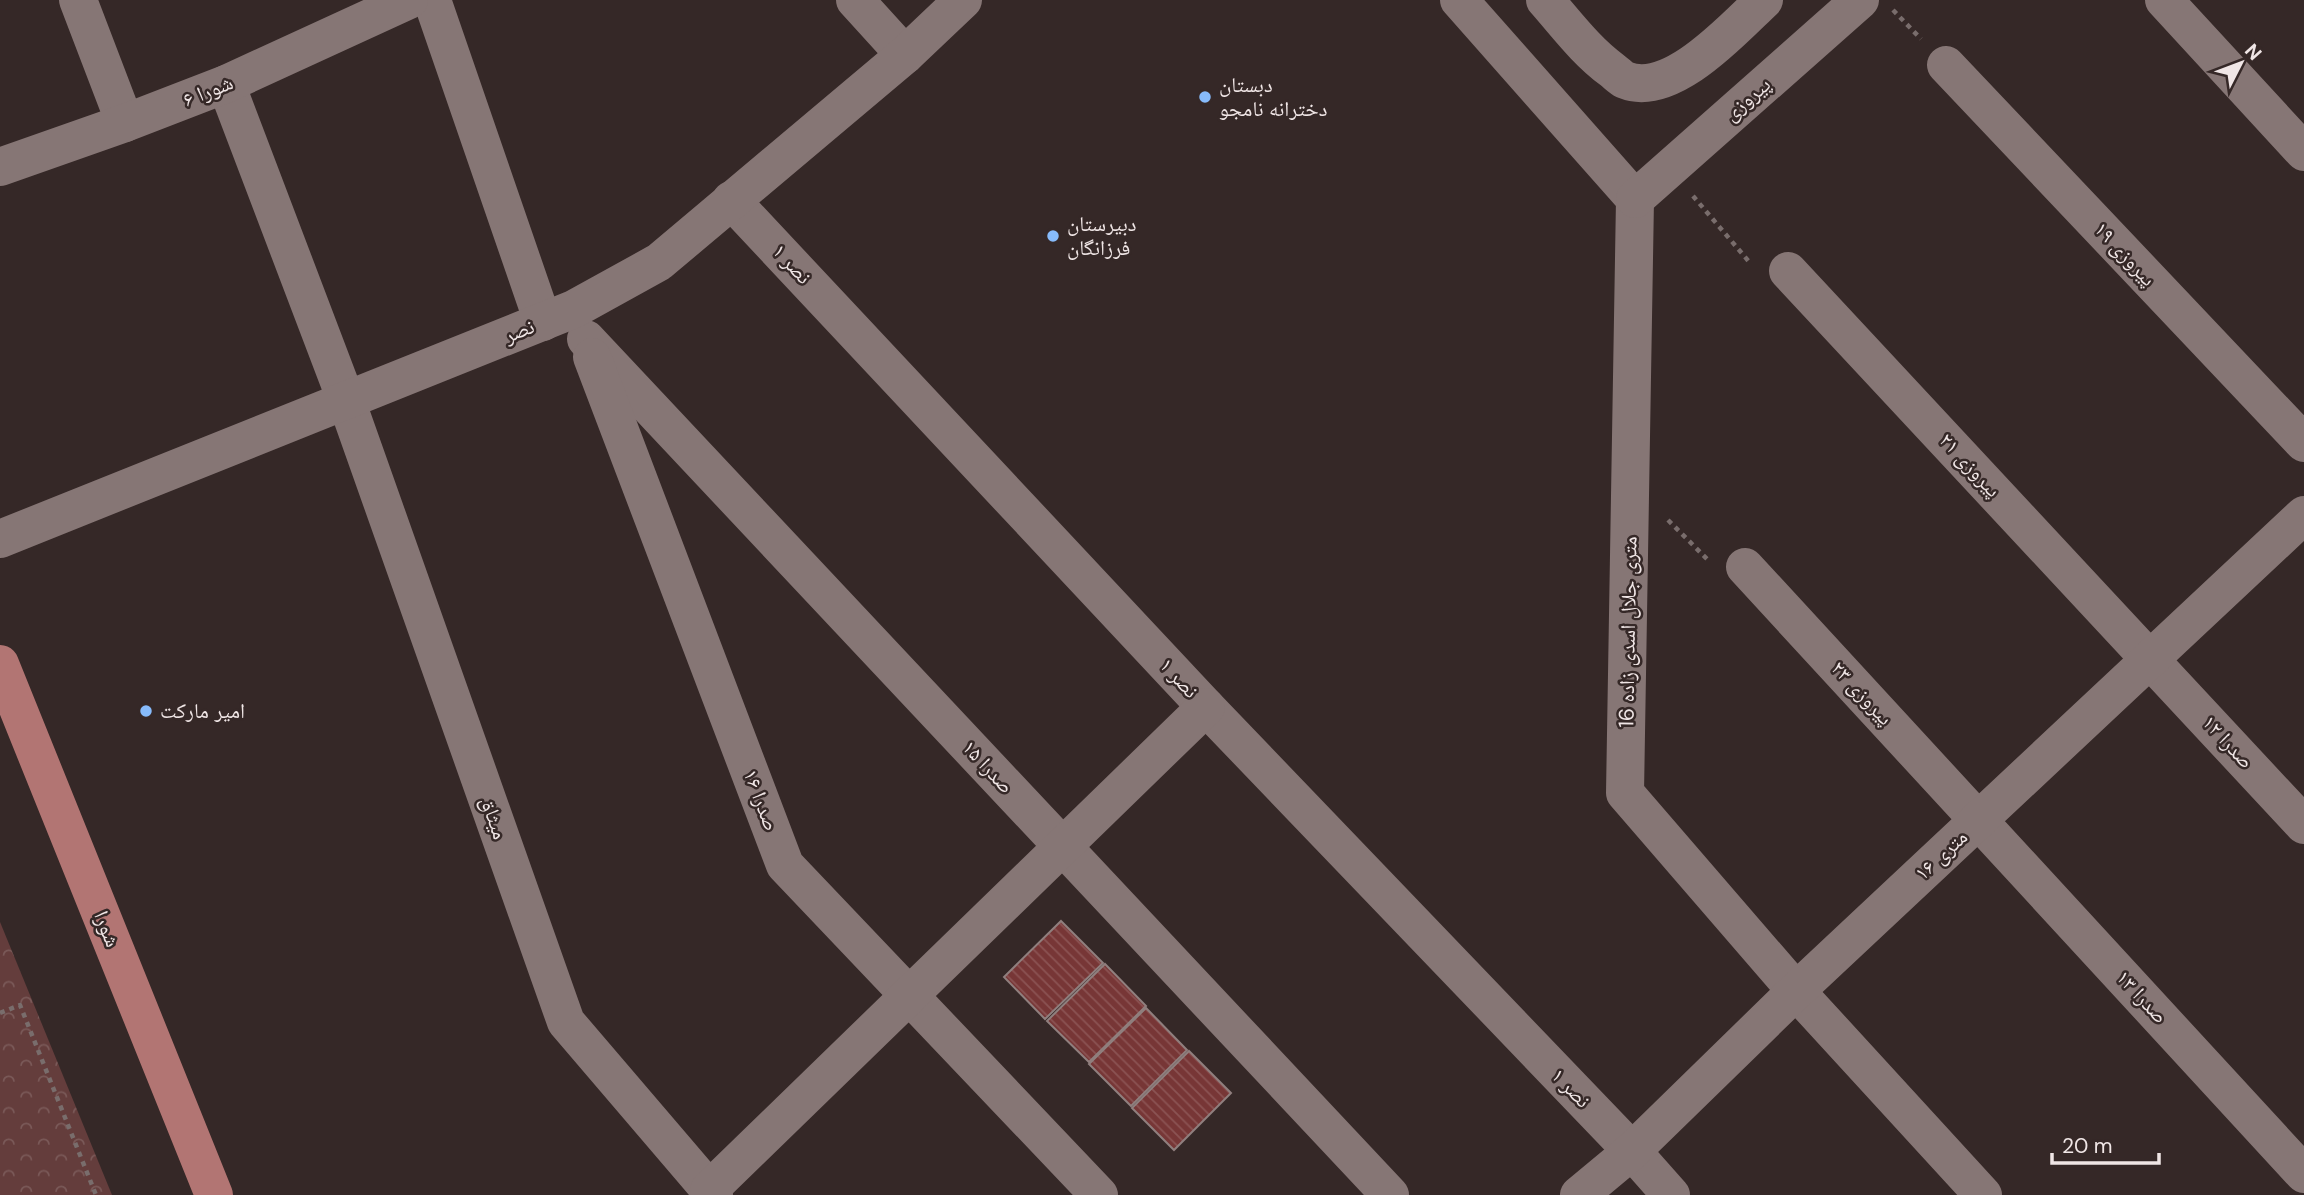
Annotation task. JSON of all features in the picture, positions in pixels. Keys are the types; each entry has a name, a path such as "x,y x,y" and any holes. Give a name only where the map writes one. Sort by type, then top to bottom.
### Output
{"main road":[{"name":"شورا","path":"0,664 214,1195"}],"street":[{"path":"78,0 125,123"},
{"name":"شورا ۶","path":"0,167 226,84 409,0"},
{"name":"صدرا ۱۶","path":"432,0 568,324 785,865 1099,1195"},
{"path":"855,0 905,55"},
{"name":"نصر","path":"0,538 346,400 568,324 659,262 905,55 963,0"},
{"path":"1459,0 1635,199"},
{"path":"1545,0 1595,57 1626,80 1648,83 1672,76 1700,58 1764,0"},
{"path":"2164,0 2304,152"},
{"name":"پیروزی","path":"1635,199 1670,168 1876,5"},
{"name":"پیروزی ۱۹","path":"1946,65 2304,443"},
{"name":"میثاق","path":"226,84 346,400 566,1022 712,1193"},
{"name":"16 متری جلال اسدی زاده","path":"1635,199 1625,793 1796,991 1983,1195"},
{"name":"نصر ۱","path":"732,200 1206,707 1632,1151 1671,1195"},
{"name":"پیروزی ۲۱","path":"1788,271 2151,659"},
{"name":"صدرا ۱۵","path":"568,324 1390,1195"},
{"name":"۱۶ متری","path":"1578,1195 1632,1151 1796,991 2304,514"},
{"name":"پیروزی ۲۳","path":"1745,567 1980,820"},
{"name":"صدرا ۱۲","path":"2151,659 2304,825"},
{"path":"712,1193 909,996 1206,707"},
{"name":"صدرا ۱۳","path":"1980,820 2304,1174"}],"path":[{"path":"1876,5 1946,65"},
{"path":"1670,168 1770,287 1788,271"},
{"path":"1630,483 1731,583 1745,567"},
{"path":"0,1013 20,1005 96,1195"}],"green space":[{"path":"0,922 112,1195 0,1195"}],"building":[{"path":"1061,921 1103,963 1045,1019 1004,977"},
{"path":"1105,964 1146,1006 1089,1062 1047,1021"},
{"path":"1146,1008 1187,1050 1131,1106 1089,1064"},
{"path":"1189,1051 1231,1093 1174,1150 1132,1108"}],"place":[{"name":"دبستان دخترانه نامجو","path":"1205,97"},
{"name":"دبیرستان فرزانگان","path":"1053,236"},
{"name":"امیر مارکت","path":"146,711"}]}
